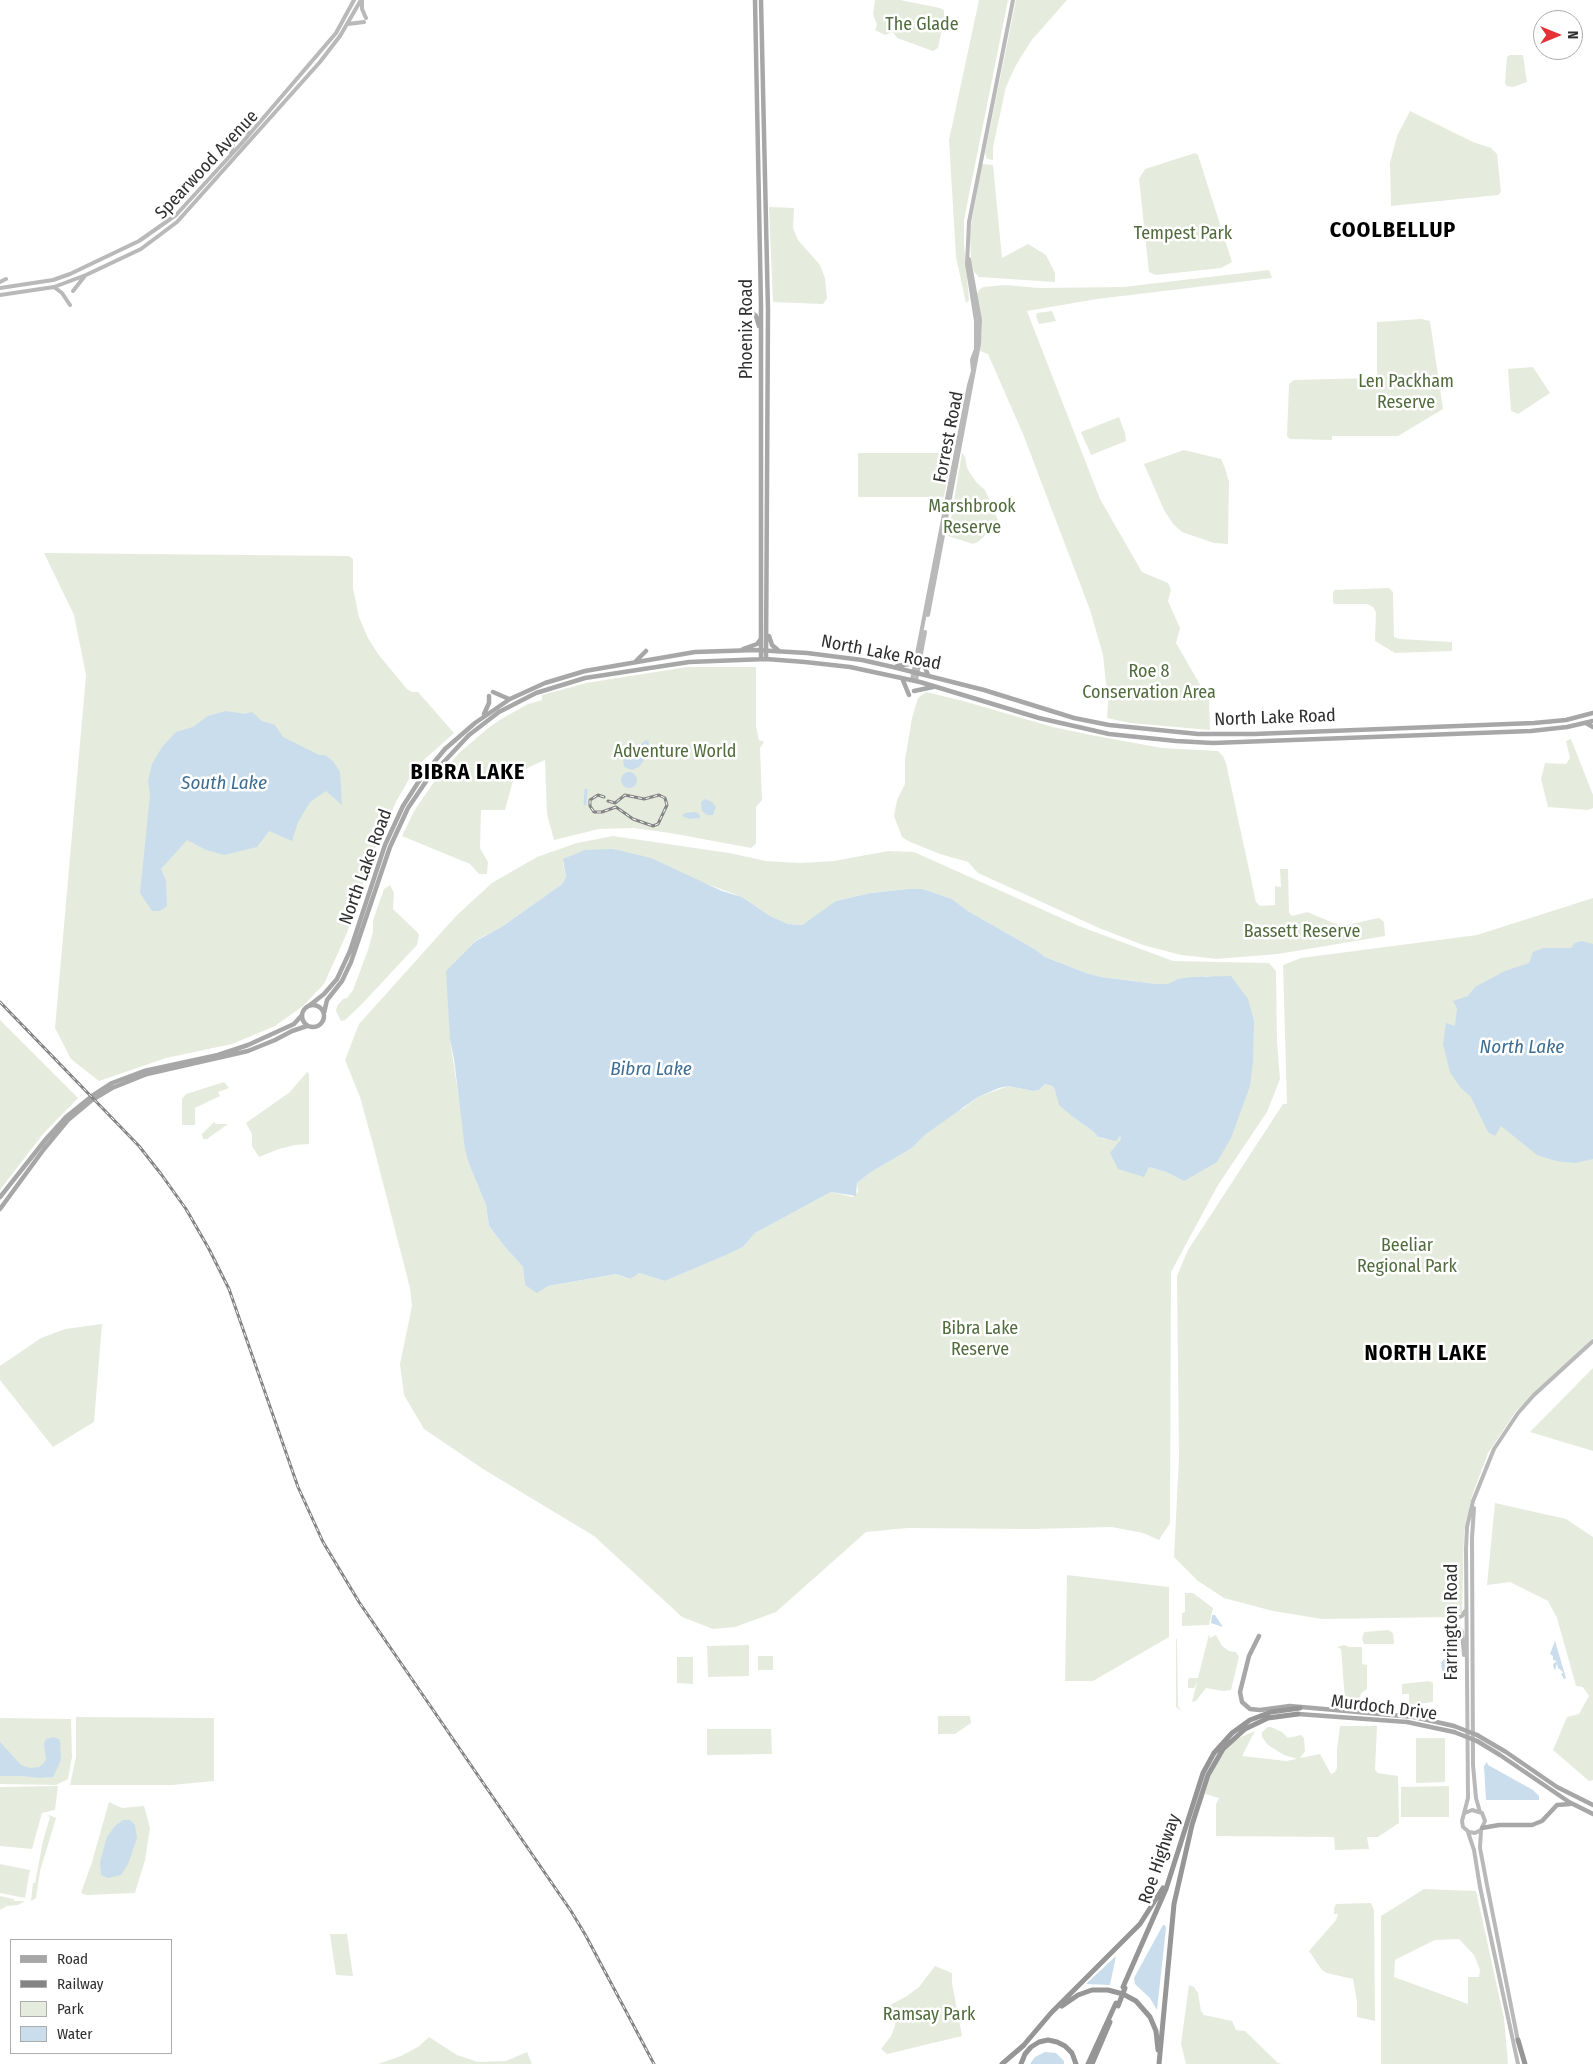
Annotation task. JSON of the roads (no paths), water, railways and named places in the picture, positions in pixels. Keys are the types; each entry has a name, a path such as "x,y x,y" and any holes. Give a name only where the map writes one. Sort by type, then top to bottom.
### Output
{"highway":[{"name":"Roe Highway","path":"1088,2064 1117,2004 1162,1901 1205,1769 1222,1743 1239,1728 1259,1716 1276,1711 1299,1711"},
{"name":"Roe Highway","path":"1158,2064 1173,1912 1192,1825 1209,1771 1228,1742 1245,1729 1260,1721 1299,1711"},
{"path":"1124,1988 1164,1902 1192,1825"},
{"path":"1023,2046 1051,2013 1149,1913 1165,1885 1182,1843"},
{"path":"1002,2064 1069,2000 1088,1992 1108,1990 1132,1998 1150,2017 1158,2041 1158,2064"},
{"path":"1092,2064 1117,2004"},
{"path":"1518,2040 1524,2064"},
{"path":"1021,2064 1028,2050 1034,2044 1043,2041 1057,2042 1070,2051 1076,2064"}],"main road":[{"name":"Spearwood Avenue","path":"0,288 53,280 70,274 139,241 176,214 231,155 336,33 354,0"},
{"name":"Spearwood Avenue","path":"0,295 54,287 86,275 140,249 180,220 320,62 348,24 362,0"},
{"path":"348,24 365,20 362,0"},
{"name":"Phoenix Road","path":"755,0 761,332 761,637 764,650"},
{"name":"Phoenix Road","path":"761,0 768,310 766,622 764,659"},
{"name":"Forrest Road","path":"916,672 915,663 977,343 976,320 967,264 968,230 1013,0"},
{"path":"231,155 233,134 250,133"},
{"name":"Forrest Road","path":"914,681 921,657 979,344 980,320 968,256"},
{"path":"72,291 86,275"},
{"path":"0,282 6,279"},
{"path":"54,287 62,293 70,305"},
{"path":"749,310 757,317 761,332"},
{"path":"766,622 769,640 780,651"},
{"path":"740,650 757,644 761,637"},
{"name":"North Lake Road","path":"310,1005 331,987 350,951 385,845 403,806 421,778 445,749 482,717 510,700 559,678 695,652 764,650 846,658 916,672 1074,718 1109,725 1198,734 1254,734 1534,723 1566,720 1593,714"},
{"path":"634,663 646,652"},
{"path":"921,657 928,675"},
{"name":"North Lake Road","path":"324,1013 327,1000 342,981 351,962 390,847 408,808 427,780 469,735 490,718 518,702 564,683 669,664 764,659 844,666 937,686 1038,718 1073,726 1109,734 1176,741 1254,743 1507,732 1553,729 1593,721"},
{"path":"893,667 915,663"},
{"path":"902,678 909,695"},
{"path":"914,691 937,686"},
{"path":"493,692 510,700"},
{"path":"482,717 488,707 489,696"},
{"path":"1586,723 1593,727"},
{"path":"0,1197 66,1117 92,1096 112,1084 144,1071 248,1045 294,1024 302,1015 304,1009 310,1005 317,1006 324,1013 324,1019 315,1027 307,1026 292,1030 275,1040 248,1051 147,1074 112,1088 94,1099 68,1120 0,1209"},
{"path":"302,1015 303,1021 307,1026"},
{"name":"Farrington Road","path":"1465,1813 1468,1792 1466,1706 1467,1532 1472,1501 1494,1449 1518,1413 1534,1395 1593,1341"},
{"name":"Farrington Road","path":"1477,1491 1472,1520 1472,1683 1473,1765 1476,1798 1480,1812"},
{"path":"1466,1609 1462,1616 1449,1624 1457,1627 1462,1634 1466,1670"},
{"path":"1259,1636 1249,1656 1240,1692 1242,1702 1250,1709 1256,1711 1290,1706 1299,1711"},
{"path":"1466,1706 1469,1702 1469,1684 1470,1682 1472,1683"},
{"name":"Murdoch Drive","path":"1299,1711 1414,1717 1454,1726 1477,1735 1506,1752 1557,1787 1593,1805"},
{"name":"Murdoch Drive","path":"1299,1711 1413,1722 1454,1732 1500,1755 1575,1806 1593,1814"},
{"path":"1466,1830 1475,1833 1482,1829 1499,1825 1532,1825 1542,1821 1557,1805 1566,1803 1575,1806"},
{"path":"1518,2040 1480,1848 1485,1821 1480,1812 1472,1810 1465,1813 1462,1822 1470,1835 1474,1850 1480,1887 1518,2064"}],"water":[{"name":"South Lake","path":"226,711 245,714 252,712 262,721 275,725 283,737 319,755 325,755 333,761 340,772 342,805 326,791 310,802 298,822 292,841 269,831 257,847 224,855 206,850 187,840 161,869 166,881 167,906 160,911 152,911 140,893 150,795 148,781 152,764 162,747 176,732 193,727 208,716"},
{"path":"646,740 649,741 646,757 639,767 632,770 624,767 623,759 625,754 633,750 640,750 641,744"},
{"path":"626,772 632,772 637,777 635,786 626,788 621,783 621,777"},
{"path":"705,799 712,802 716,807 713,815 707,815 702,811 701,802"},
{"path":"695,812 699,814 700,818 689,819 682,816 685,813"},
{"name":"Bibra Lake","path":"613,849 651,858 722,891 742,897 770,916 788,924 802,925 836,901 871,893 923,889 952,899 968,911 1045,957 1086,973 1101,977 1156,984 1168,984 1178,979 1192,977 1231,976 1248,999 1254,1021 1250,1086 1231,1138 1217,1162 1184,1181 1166,1172 1149,1167 1144,1177 1118,1169 1110,1153 1121,1139 1120,1136 1116,1141 1098,1137 1059,1105 1052,1086 1045,1084 1039,1090 1033,1091 1008,1086 999,1088 978,1097 926,1134 912,1148 871,1172 857,1183 856,1196 831,1192 755,1233 743,1247 728,1254 665,1281 639,1273 630,1279 616,1274 548,1286 537,1293 525,1285 523,1267 489,1226 486,1205 469,1164 465,1149 450,1040 446,971 476,941 503,926 562,884 566,877 563,859 585,850"},
{"name":"North Lake","path":"1582,941 1593,944 1593,1159 1575,1163 1556,1161 1537,1155 1501,1126 1495,1136 1488,1132 1471,1097 1460,1087 1450,1072 1443,1044 1446,1023 1455,1026 1457,1008 1453,1001 1468,996 1475,987 1505,971 1529,963 1533,952 1543,948 1571,948 1575,943"},
{"path":"1212,1615 1215,1615 1223,1627 1211,1623"},
{"path":"1555,1641 1566,1678 1564,1679 1557,1663 1554,1669 1553,1664 1557,1661 1553,1660 1553,1656 1550,1654"},
{"path":"1449,1647 1455,1651 1455,1677 1451,1679 1443,1676 1441,1663 1449,1652 1445,1649"},
{"path":"54,1737 60,1740 61,1760 53,1777 0,1776 0,1742 21,1765 30,1768 39,1767 44,1763 46,1759 44,1744 46,1739"},
{"path":"1487,1762 1488,1765 1533,1790 1539,1796 1539,1800 1486,1800 1484,1766"},
{"path":"123,1820 130,1820 135,1825 137,1838 128,1864 121,1875 108,1878 101,1875 100,1862 107,1837 115,1826"},
{"path":"1163,1925 1166,1928 1157,2010 1150,1998 1135,1984 1134,1978"},
{"path":"1116,1956 1110,1985 1086,1984"},
{"path":"1045,2052 1056,2053 1064,2061 1064,2064 1030,2064 1035,2057"}],"waterway":[{"path":"585,804 586,790"}],"railway":[{"path":"604,797 598,795 590,800 590,806 594,812 602,812 616,807 633,819 653,826 658,824 667,805 665,798 659,795 644,799 625,795 615,803 608,801"},
{"path":"0,1002 139,1146 186,1209 229,1289 298,1487 323,1542 359,1602 571,1911 654,2064"}],"district":[{"name":"COOLBELLUP","path":"1393,231"},
{"name":"BIBRA LAKE","path":"468,773"},
{"name":"NORTH LAKE","path":"1426,1354"}],"park label":[{"name":"The Glade","path":"922,25"},
{"name":"Tempest Park","path":"1183,234"},
{"name":"Len Packham Reserve","path":"1406,392"},
{"name":"Marshbrook Reserve","path":"972,517"},
{"name":"Roe 8 Conservation Area","path":"1149,682"},
{"name":"Adventure World","path":"675,752"},
{"name":"Bassett Reserve","path":"1302,932"},
{"name":"Beeliar Regional Park","path":"1407,1256"},
{"name":"Bibra Lake Reserve","path":"980,1339"},
{"name":"Ramsay Park","path":"929,2015"}]}
